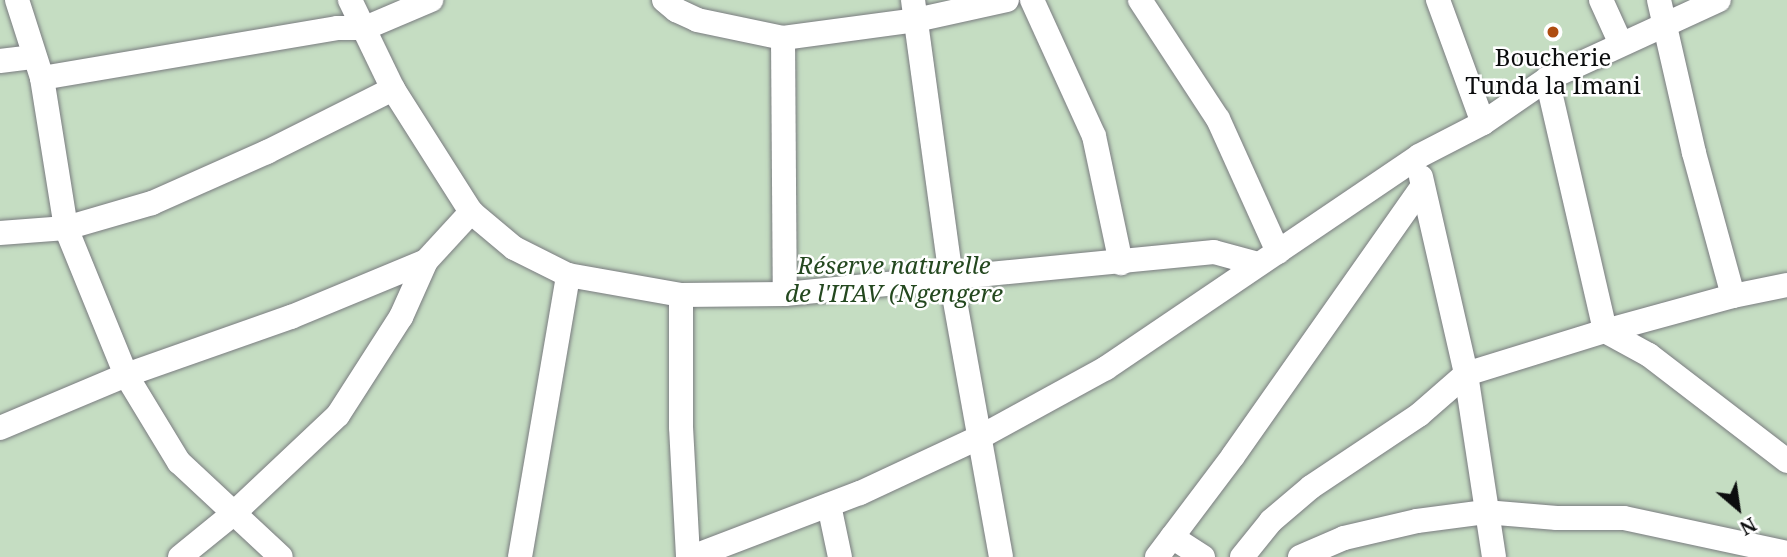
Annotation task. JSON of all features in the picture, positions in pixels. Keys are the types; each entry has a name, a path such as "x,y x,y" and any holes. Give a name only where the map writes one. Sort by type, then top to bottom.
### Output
{"street":[{"path":"17,0 38,67 66,228 126,375 179,463 281,557"},
{"path":"350,0 393,89 471,212 514,248 568,275 681,295 785,294 1214,252 1268,258"},
{"path":"0,61 38,67 337,28 365,28 431,0"},
{"path":"664,0 676,10 697,20 733,30 782,38 915,10 1007,0"},
{"path":"1032,0 1094,136 1121,263"},
{"path":"1140,0 1218,119 1268,258"},
{"path":"1438,0 1483,123"},
{"path":"1601,0 1621,44"},
{"path":"681,295 681,427 690,557 829,505 982,436 1106,368 1419,156 1483,123 1547,79 1621,44 1661,12 1719,0"},
{"path":"915,10 951,279 982,436 1001,557"},
{"path":"1661,12 1733,296"},
{"path":"782,38 785,294"},
{"path":"1547,79 1605,331 1649,355 1787,461"},
{"path":"0,233 66,228 152,203 267,152 393,89"},
{"path":"1419,156 1422,187 1466,374 1494,557"},
{"path":"1157,557 1422,187"},
{"path":"180,557 233,514 338,415 401,317 426,261 471,212"},
{"path":"0,428 126,375 291,317 426,261"},
{"path":"520,557 568,275"},
{"path":"1242,557 1271,521 1311,487 1419,415 1466,374 1605,331 1733,296 1787,285"},
{"path":"829,505 840,557"},
{"path":"1300,557 1343,538 1417,521 1485,512 1557,518 1624,518 1787,553"},
{"path":"1172,537 1203,557"}],"green space":[{"name":"Réserve naturelle de l'ITAV (Ngengere","path":"0,0 1787,0 1787,557 0,557"}],"place":[{"name":"Boucherie Tunda la Imani","path":"1553,32"}]}
